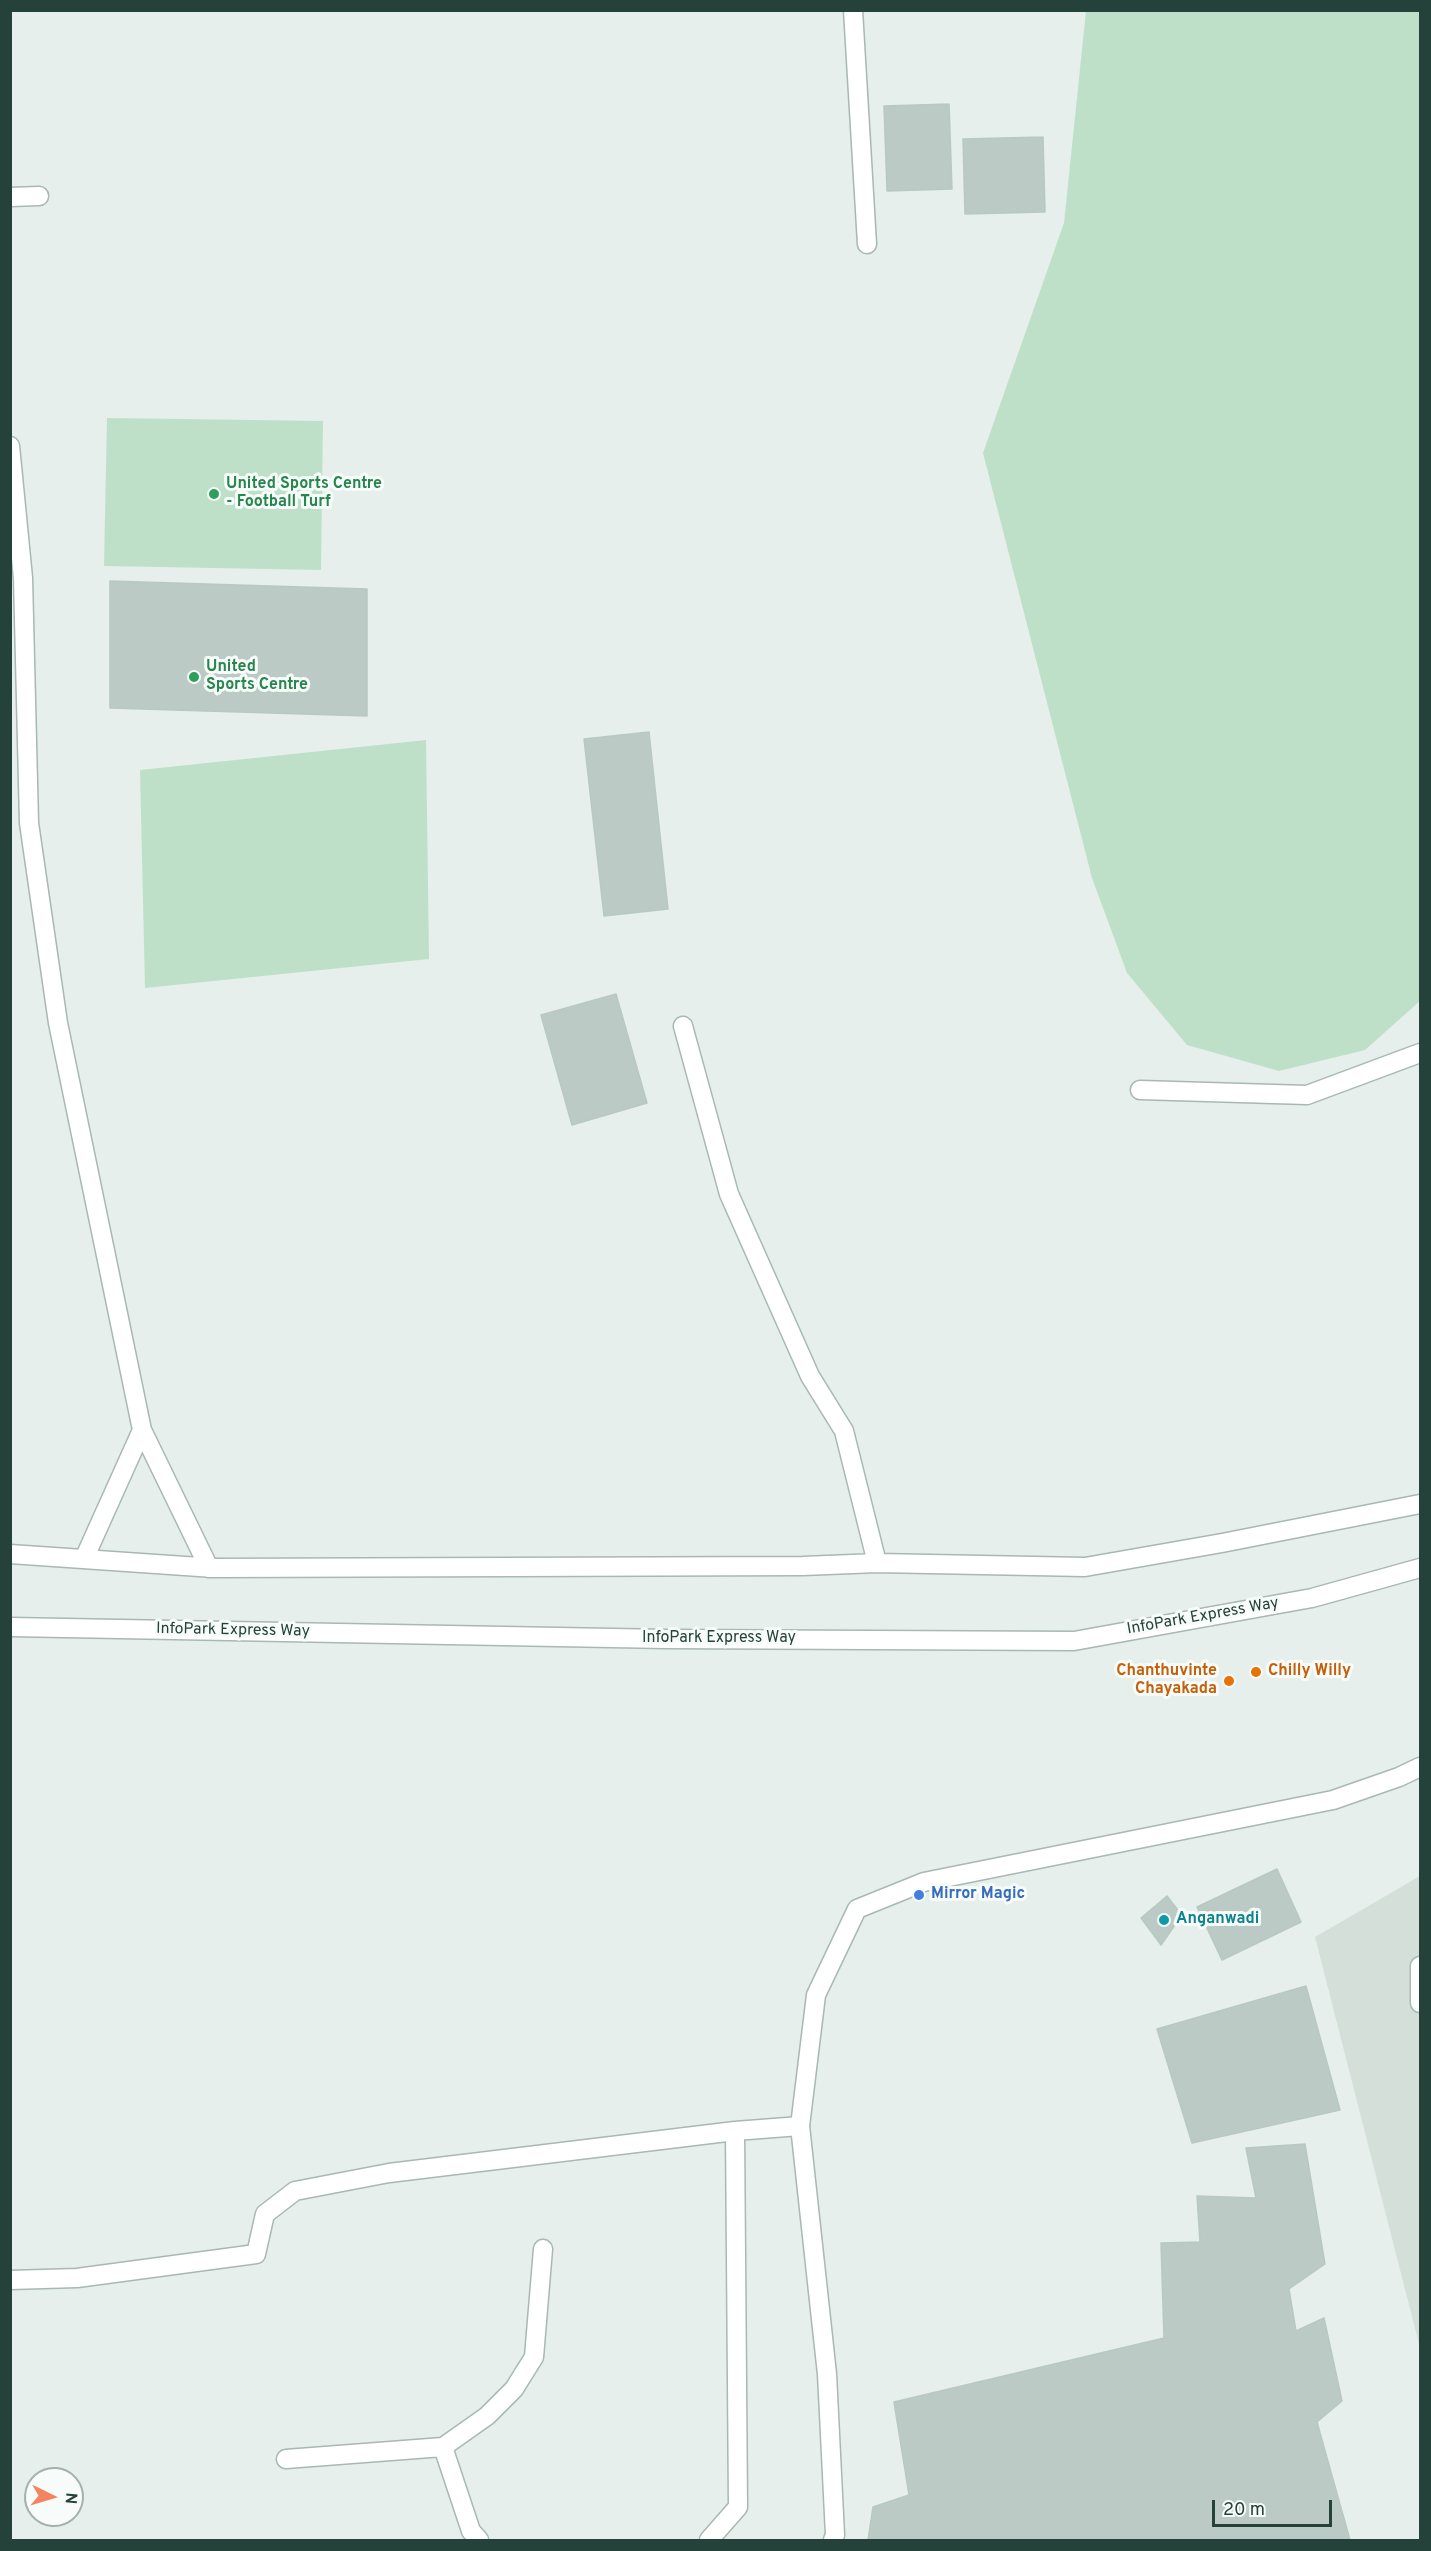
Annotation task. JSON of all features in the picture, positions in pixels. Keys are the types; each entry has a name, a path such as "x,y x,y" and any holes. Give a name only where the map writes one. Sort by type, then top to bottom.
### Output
{"street":[{"path":"853,10 867,244"},
{"path":"10,197 39,196"},
{"path":"10,446 22,578 29,823 58,1023 142,1430 209,1568"},
{"path":"683,1026 729,1194 810,1376 844,1431 877,1563"},
{"path":"1140,1090 1307,1095 1420,1053"},
{"path":"84,1559 142,1430"},
{"path":"10,1554 209,1568 803,1566 877,1563 1084,1567 1222,1543 1420,1504"},
{"name":"InfoPark Express Way","path":"10,1627 667,1639 1074,1641 1312,1598 1420,1568"},
{"path":"833,2541 835,2535 827,2374 800,2126 816,1995 857,1909 924,1882 1333,1800 1399,1778 1420,1767"},
{"path":"1420,1966 1420,2003"},
{"path":"10,2280 77,2278 256,2254 265,2214 295,2191 389,2173 735,2131 800,2126"},
{"path":"710,2541 738,2507 735,2131"},
{"path":"286,2459 443,2447 494,2409 514,2389 534,2357 543,2249"},
{"path":"443,2447 471,2531 479,2541"}],"shaded area":[{"path":"1420,1876 1420,2348 1315,1937"}],"green space":[{"path":"1086,11 1420,11 1420,1001 1365,1050 1279,1071 1187,1045 1127,973 1092,878 983,453 1064,223"},
{"name":"United Sports Centre - Football Turf","path":"107,418 323,421 321,570 104,566"},
{"path":"426,740 429,959 145,988 140,770"}],"building":[{"path":"949,104 952,189 887,191 884,106"},
{"path":"1043,137 1045,212 965,214 963,139"},
{"path":"110,581 367,589 367,716 110,708"},
{"path":"649,732 668,909 604,916 584,739"},
{"path":"616,994 647,1103 572,1125 541,1015"},
{"path":"1277,1869 1301,1922 1222,1960 1197,1907"},
{"name":"Anganwadi","path":"1167,1896 1187,1922 1175,1925 1161,1945 1141,1918"},
{"path":"1306,1986 1340,2110 1192,2143 1157,2029"},
{"path":"1305,2144 1325,2264 1289,2289 1296,2331 1324,2318 1342,2401 1317,2422 1350,2540 868,2540 873,2507 909,2495 894,2402 1164,2338 1161,2243 1200,2242 1197,2196 1256,2198 1246,2148"}],"place":[{"name":"United Sports Centre - Football Turf","path":"214,494"},
{"name":"United Sports Centre","path":"194,677"},
{"name":"Chilly Willy","path":"1256,1672"},
{"name":"Chanthuvinte Chayakada","path":"1229,1681"},
{"name":"Mirror Magic","path":"919,1895"},
{"name":"Anganwadi","path":"1164,1920"}]}
